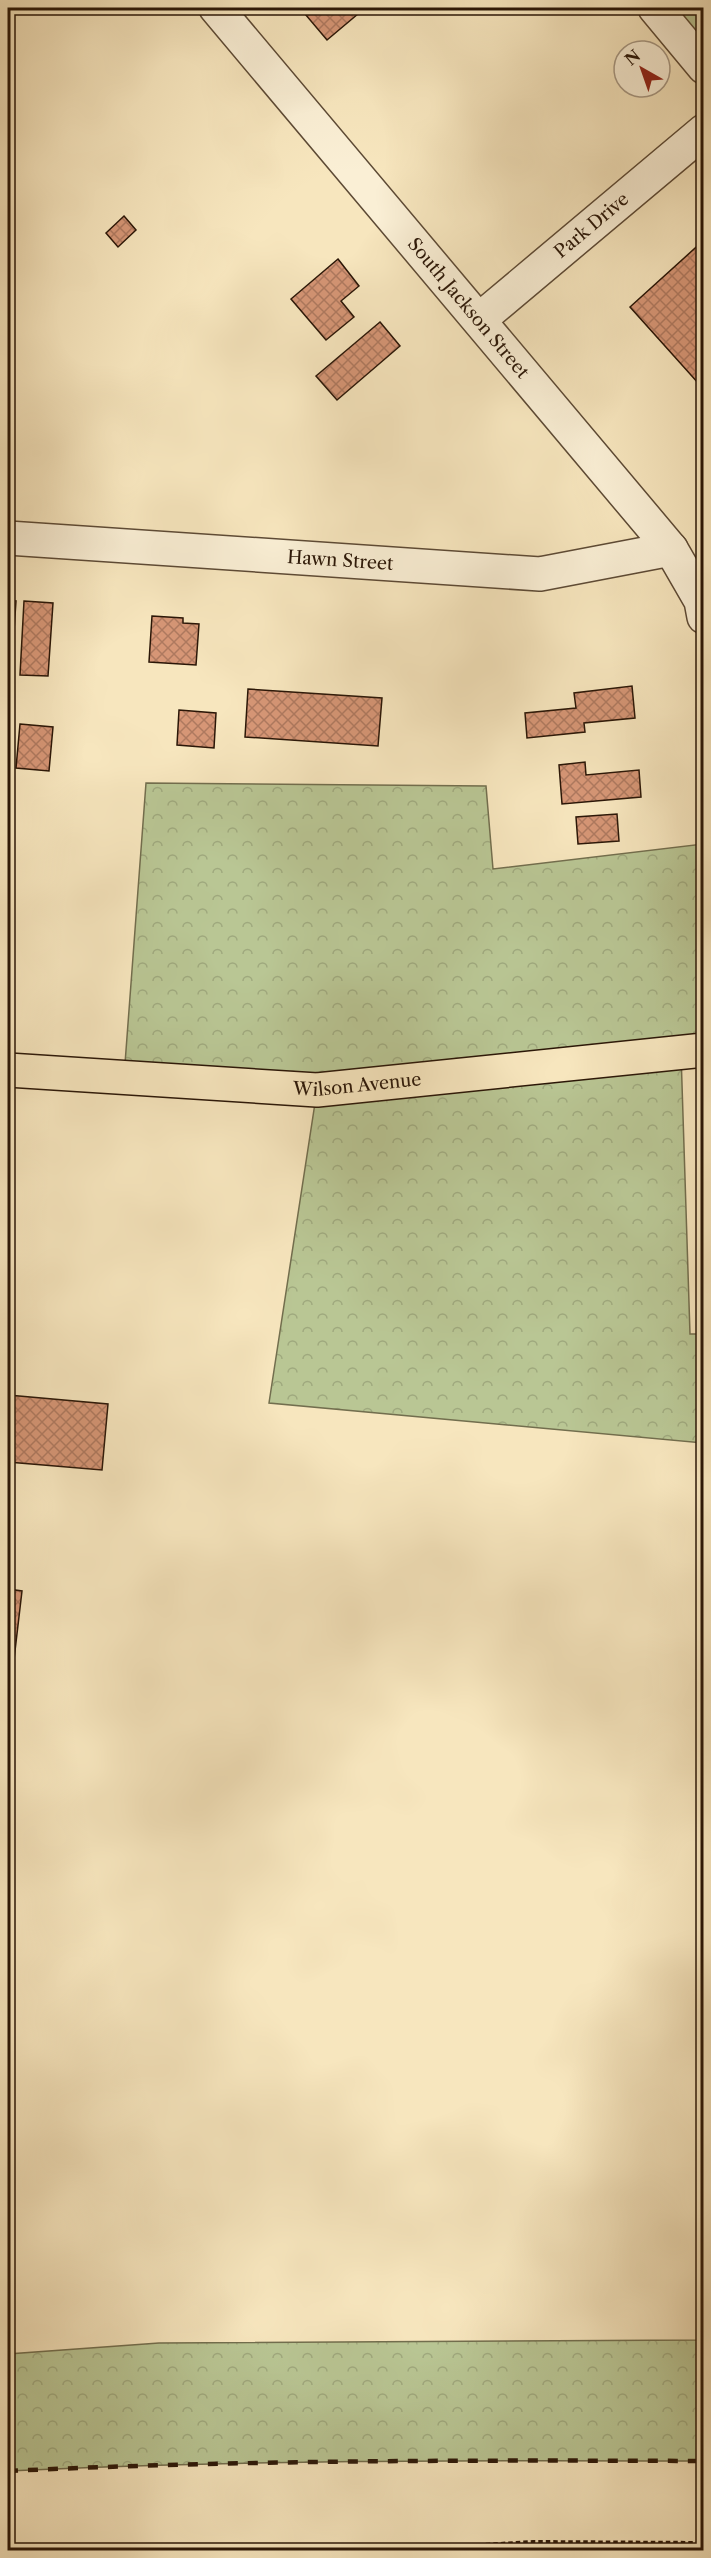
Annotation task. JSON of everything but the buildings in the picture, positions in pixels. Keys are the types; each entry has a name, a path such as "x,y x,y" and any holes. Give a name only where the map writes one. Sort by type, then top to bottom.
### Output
{"main road":[{"name":"Wilson Avenue","path":"8,1070 317,1090 704,1050"}],"street":[{"name":"South Jackson Street","path":"216,8 671,549 701,601 704,616"},
{"path":"655,8 704,67"},
{"name":"Park Drive","path":"479,320 704,131"},
{"name":"Hawn Street","path":"8,537 540,574 671,549"}],"path":[{"path":"396,2550 533,2542 704,2543"}],"green space":[{"path":"655,8 703,8 703,67"},
{"path":"146,783 486,786 493,869 703,844 703,1050 681,1053 690,1334 703,1334 703,1443 269,1403 317,1090 124,1077"},
{"path":"703,2307 703,2461 268,2463 8,2471 8,2354 159,2343 700,2340"}],"railway":[{"path":"8,2471 268,2463 704,2461"}]}
